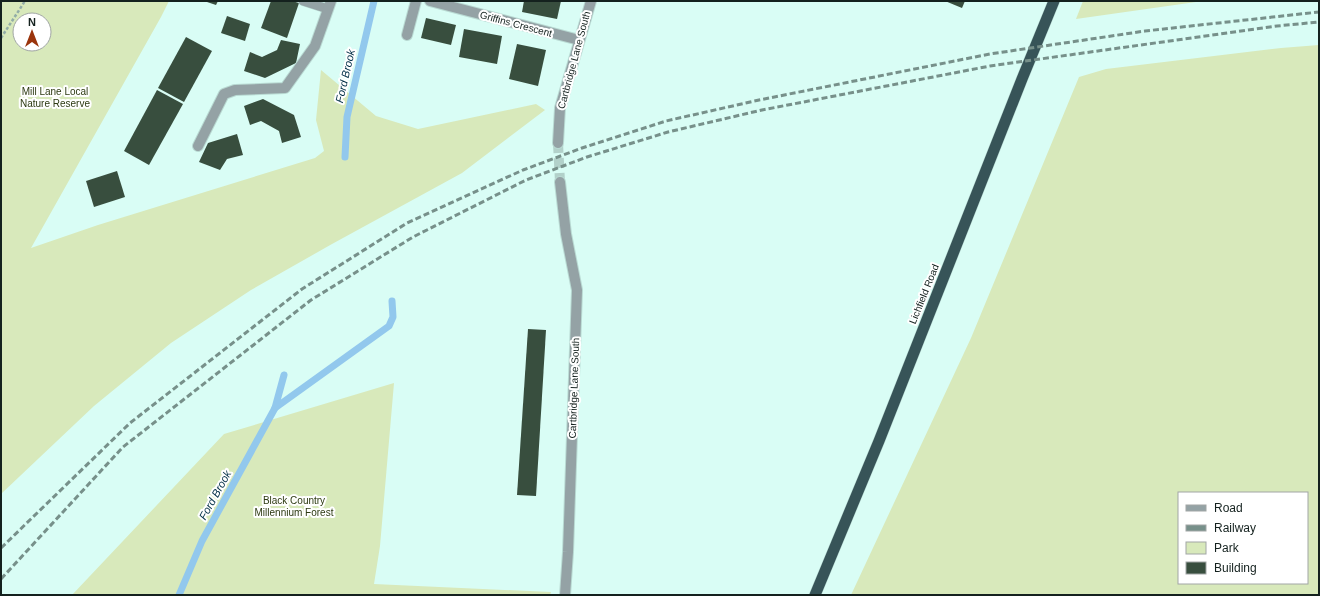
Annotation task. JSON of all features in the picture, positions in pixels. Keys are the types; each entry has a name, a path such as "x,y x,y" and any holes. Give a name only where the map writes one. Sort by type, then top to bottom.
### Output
{"highway":[{"name":"Lichfield Road","path":"815,595 879,441 1054,1"}],"street":[{"path":"407,36 416,1"},
{"name":"Griffins Crescent","path":"430,1 579,40"},
{"name":"Cartbridge Lane South","path":"558,142 560,108 591,1"},
{"path":"198,146 224,94 236,90 285,88 315,46 329,5"},
{"name":"Cartbridge Lane South","path":"560,182 566,234 577,290 568,552 564,595"}],"lane":[{"path":"303,1 329,5"}],"path":[{"path":"1,38 25,1"}],"green space":[{"name":"Mill Lane Local Nature Reserve","path":"1,1 169,1 31,248 98,225 315,158 324,151 316,120 321,70 376,116 418,129 536,104 545,110 462,173 251,290 171,343 94,406 1,494"},
{"path":"1083,1 1203,1 1076,19"},
{"path":"1319,45 1319,595 851,595 971,338 1079,77 1106,69 1281,48"},
{"name":"Black Country Millennium Forest","path":"394,383 380,546 374,584 551,592 550,595 72,595 224,434"}],"building":[{"path":"204,1 218,1 216,5"},
{"path":"271,1 292,1 299,3 287,38 261,28"},
{"path":"524,1 561,1 557,19 522,12"},
{"path":"945,1 965,1 962,8"},
{"path":"227,16 250,24 245,41 221,33"},
{"path":"426,18 456,25 451,45 421,38"},
{"path":"464,29 502,36 497,64 459,57"},
{"path":"186,37 212,51 184,102 158,88"},
{"path":"281,40 300,44 296,63 265,78 244,71 250,52 262,57 277,50"},
{"path":"517,44 546,50 538,86 509,79"},
{"path":"157,90 183,104 149,165 124,151"},
{"path":"263,99 294,115 301,137 282,143 279,131 261,121 250,125 244,106"},
{"path":"237,134 243,155 227,159 220,170 199,162 208,143"},
{"path":"117,171 125,197 94,207 86,181"},
{"path":"528,329 546,330 536,496 517,495"}],"waterway":[{"name":"Ford Brook","path":"345,157 347,117 374,1"},
{"name":"Ford Brook","path":"275,408 389,326 393,317 392,301"},
{"name":"Ford Brook","path":"179,595 202,541 275,408 284,375"}],"tunnel":[{"path":"558,143 560,182"}],"railway":[{"path":"1,548 130,423 302,289 407,223 523,170 582,148 666,121 759,100 990,54 1145,31 1319,12"},
{"path":"1,579 123,447 311,300 413,237 526,180 587,157 668,132 762,110 990,66 1277,26 1319,22"}]}
